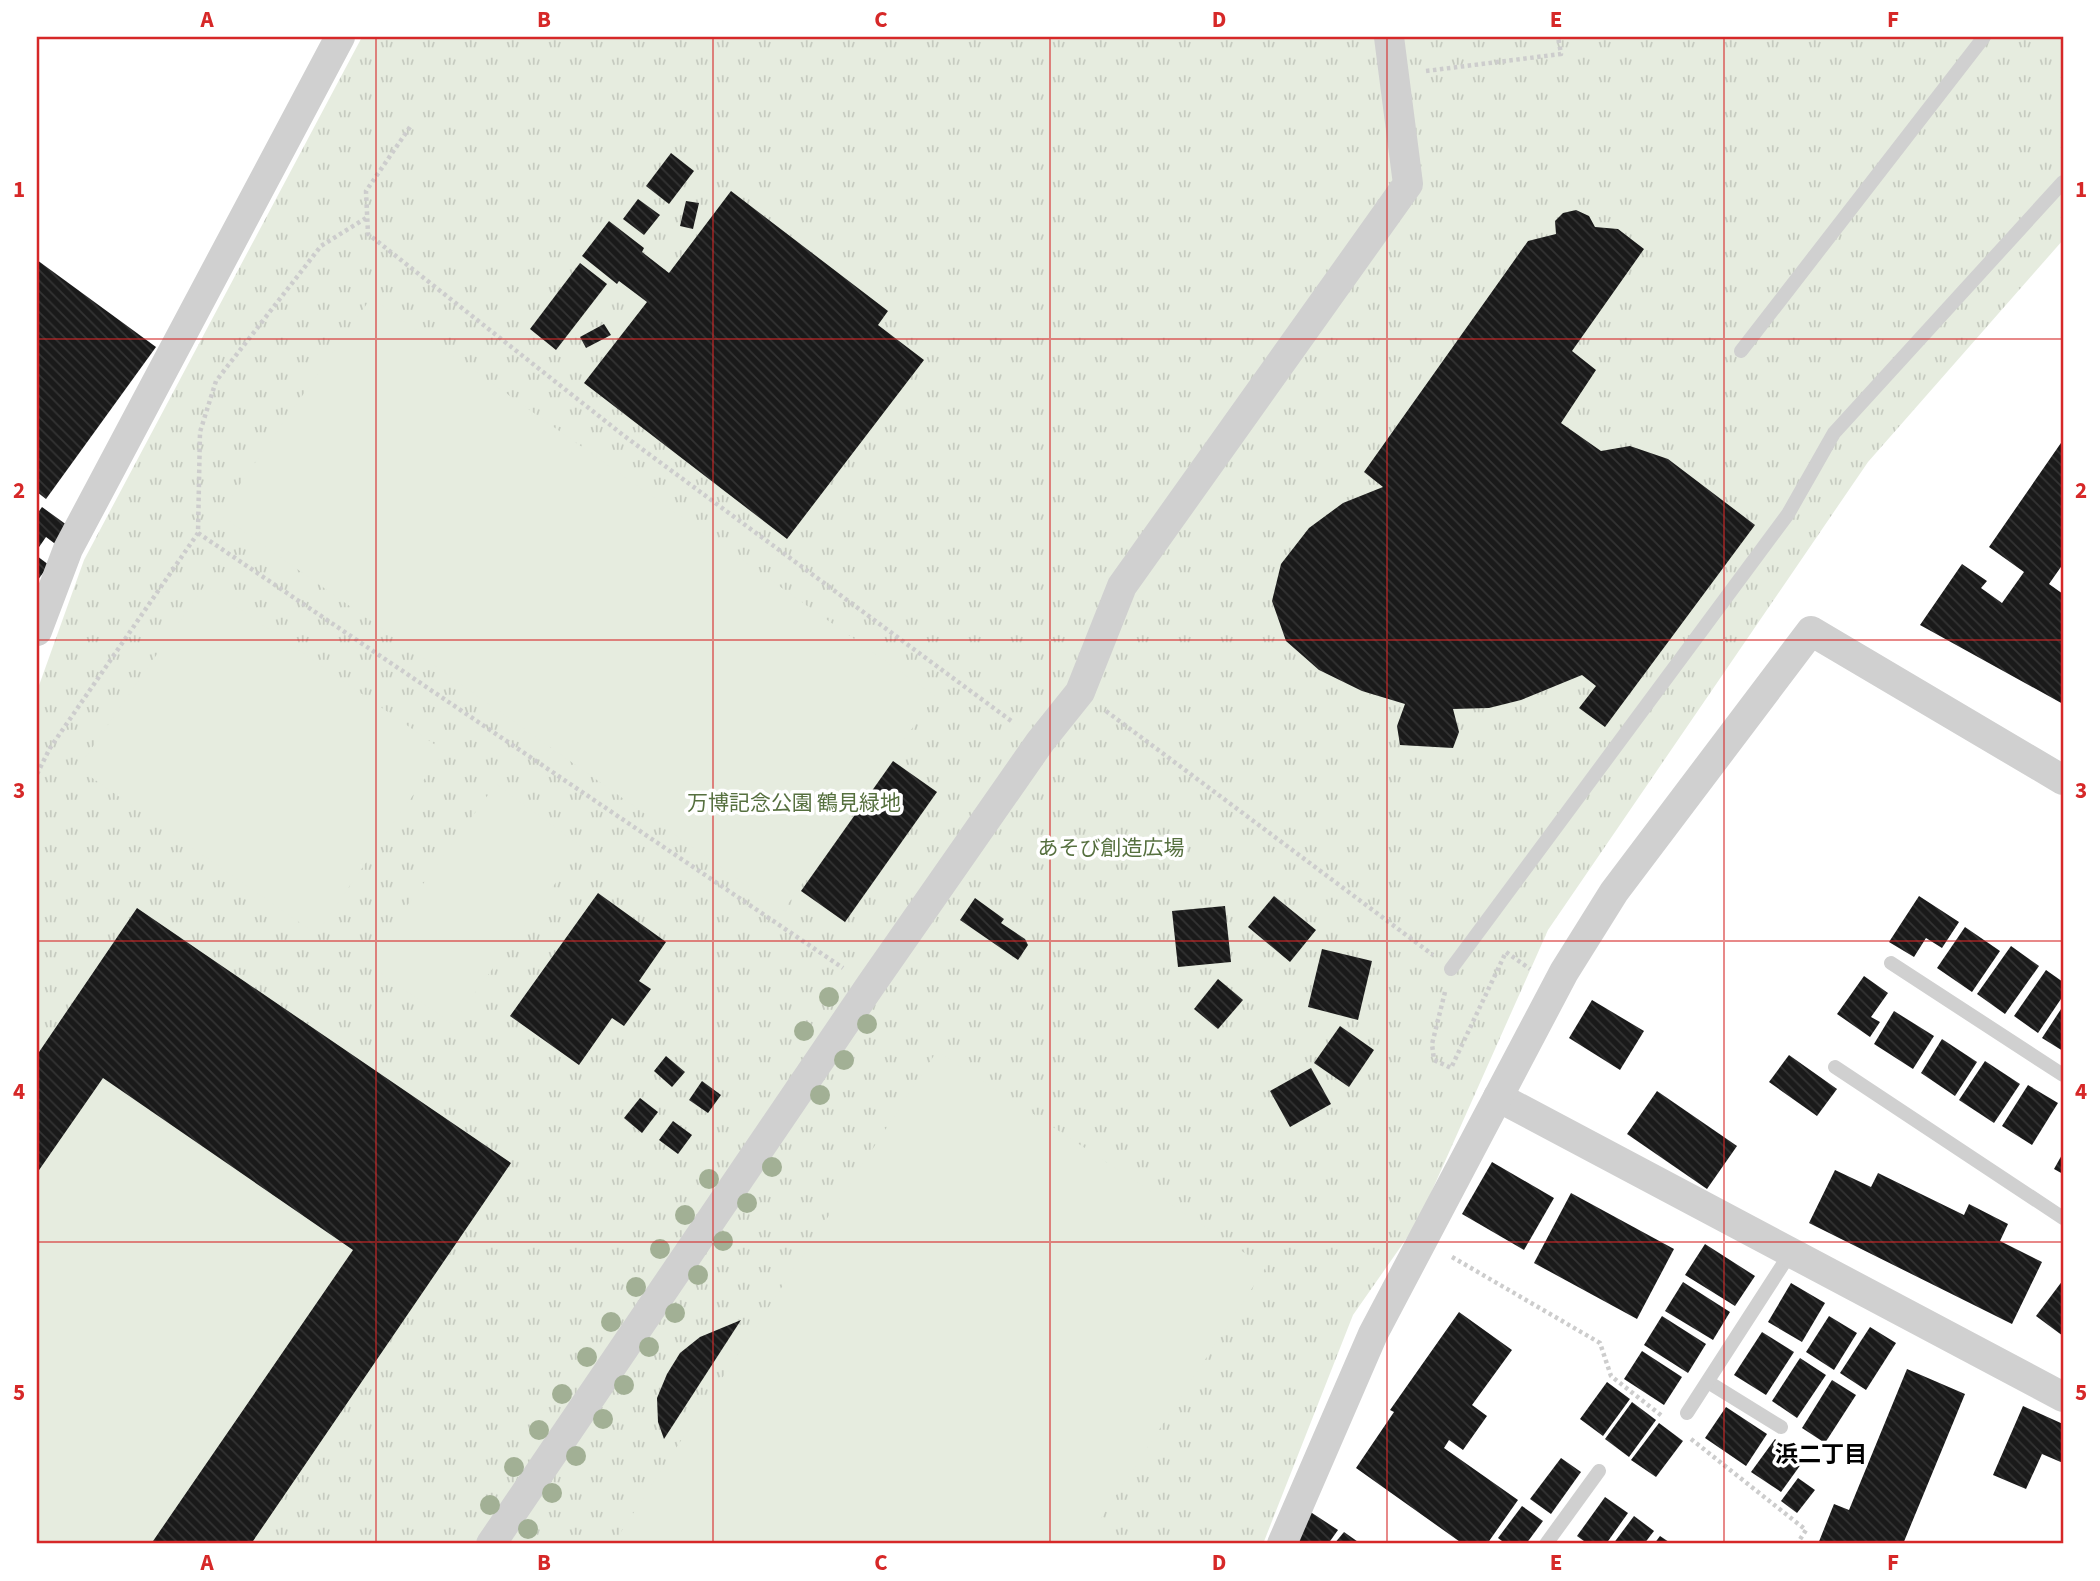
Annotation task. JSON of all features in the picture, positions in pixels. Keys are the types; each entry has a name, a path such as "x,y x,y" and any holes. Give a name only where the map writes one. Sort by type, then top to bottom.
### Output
{"street":[{"path":"37,631 68,549 340,37"},
{"path":"491,1544 870,986 1040,742 1080,692 1122,586 1408,184 1389,37"},
{"path":"1282,1544 1373,1334 1564,972 1614,892 1811,631 2063,780"},
{"path":"1498,1097 2063,1396"}],"lane":[{"path":"1741,351 1984,37"},
{"path":"1451,968 1788,514 1834,433 2063,182"},
{"path":"1891,963 2063,1075"},
{"path":"1835,1067 2063,1219"},
{"path":"1687,1413 1791,1252"},
{"path":"1708,1382 1781,1427"},
{"path":"1546,1544 1599,1471"}],"path":[{"path":"1459,67 1561,54 1558,37"},
{"path":"410,127 366,191 368,234 612,426 1040,742"},
{"path":"37,774 50,748 198,533 200,432 216,381 321,246 367,217"},
{"path":"198,533 870,986"},
{"path":"1080,692 1451,968 1433,1044 1434,1060 1451,1068 1506,952 1531,970 1525,981"},
{"path":"1424,1241 1600,1343 1611,1376 1665,1419"},
{"path":"1687,1436 1806,1530 1797,1544"}],"green space":[{"name":"万博記念公園 鶴見緑地","path":"362,37 2063,37 2063,240 1868,462 1548,930 1418,1222 1353,1315 1263,1544 37,1544 37,691 84,560"},
{"path":"371,298 935,696 783,911 219,514"},
{"path":"205,585 444,751 316,934 78,768"},
{"path":"496,784 582,847 452,1024 366,962"},
{"path":"937,1051 1266,1267 1084,1544 613,1544"},
{"path":"103,1078 353,1250 151,1544 37,1544 37,1173"}],"building":[{"path":"671,153 694,171 669,204 646,186"},
{"path":"731,191 888,311 878,325 924,360 787,539 584,383 647,302 619,281 617,284 582,256 609,221 644,248 642,252 669,273"},
{"path":"638,199 660,215 644,235 623,219"},
{"path":"686,201 699,203 693,229 680,226"},
{"path":"1576,210 1589,216 1595,227 1618,229 1644,249 1572,351 1596,370 1561,423 1601,451 1630,446 1668,459 1755,525 1605,727 1579,708 1596,686 1582,675 1521,700 1489,708 1453,709 1459,732 1453,748 1400,745 1397,726 1405,704 1362,691 1319,670 1286,641 1272,601 1281,564 1309,528 1343,503 1383,487 1364,472 1528,241 1556,234 1555,221 1563,213"},
{"path":"37,260 156,347 46,499 37,492"},
{"path":"580,263 607,284 556,350 530,329"},
{"path":"604,324 611,335 586,348 580,337"},
{"path":"2063,440 2063,564 2049,584 2063,594 2063,704 1920,625 1962,564 1987,581 1981,588 2002,603 2024,572 1989,547"},
{"path":"42,507 71,528 58,546 46,537 37,550 37,514"},
{"path":"37,556 49,565 37,581"},
{"path":"893,761 937,792 845,922 801,891"},
{"path":"598,893 666,942 639,981 651,989 624,1026 612,1018 579,1065 510,1016"},
{"path":"1274,896 1316,930 1290,962 1248,927"},
{"path":"1919,896 1959,922 1942,948 1926,938 1914,957 1889,942"},
{"path":"975,898 1004,919 1001,923 1025,939 1028,945 1018,960 960,920"},
{"path":"1225,906 1231,962 1178,967 1172,911"},
{"path":"137,908 511,1163 251,1544 151,1544 353,1250 103,1078 37,1173 37,1055"},
{"path":"1965,927 2000,951 1972,992 1937,968"},
{"path":"2011,946 2039,966 2005,1014 1977,994"},
{"path":"1322,949 1372,961 1358,1020 1308,1007"},
{"path":"2046,970 2063,982 2063,996 2038,1033 2014,1016"},
{"path":"1864,976 1888,993 1871,1017 1880,1022 1870,1037 1837,1014"},
{"path":"1218,979 1243,1000 1218,1029 1194,1009"},
{"path":"1592,1000 1644,1031 1620,1070 1569,1038"},
{"path":"2063,1006 2063,1051 2042,1038"},
{"path":"1894,1011 1934,1036 1913,1069 1874,1044"},
{"path":"1340,1026 1374,1050 1349,1087 1314,1063"},
{"path":"1942,1039 1977,1062 1955,1096 1921,1073"},
{"path":"1789,1055 1837,1089 1817,1116 1769,1082"},
{"path":"666,1056 685,1072 672,1087 654,1071"},
{"path":"1985,1061 2020,1084 1994,1123 1959,1100"},
{"path":"1311,1068 1331,1104 1290,1127 1270,1091"},
{"path":"702,1081 721,1095 708,1113 689,1100"},
{"path":"2028,1085 2058,1103 2032,1145 2002,1126"},
{"path":"1657,1091 1737,1146 1707,1189 1627,1134"},
{"path":"640,1098 658,1112 642,1133 624,1118"},
{"path":"673,1121 692,1135 678,1154 659,1140"},
{"path":"2063,1153 2063,1174 2054,1169"},
{"path":"1492,1162 1554,1198 1524,1250 1462,1214"},
{"path":"1835,1170 1871,1187 1878,1173 1964,1215 1969,1204 2008,1224 2000,1241 2042,1262 2012,1324 1809,1223"},
{"path":"1571,1193 1674,1249 1637,1319 1534,1263"},
{"path":"1705,1244 1755,1276 1735,1306 1685,1275"},
{"path":"2063,1280 2063,1336 2036,1316"},
{"path":"1683,1282 1730,1312 1713,1340 1665,1311"},
{"path":"1791,1283 1825,1303 1802,1342 1768,1322"},
{"path":"1459,1312 1512,1350 1472,1405 1487,1416 1463,1450 1449,1440 1444,1448 1518,1500 1487,1544 1463,1544 1356,1468 1394,1412 1390,1410"},
{"path":"1662,1316 1706,1344 1688,1373 1644,1345"},
{"path":"1829,1316 1857,1333 1834,1370 1806,1352"},
{"path":"741,1320 664,1439 658,1422 657,1398 680,1353 700,1337"},
{"path":"1870,1327 1896,1343 1866,1390 1840,1373"},
{"path":"1762,1332 1794,1352 1766,1395 1734,1375"},
{"path":"1642,1351 1682,1377 1664,1405 1624,1379"},
{"path":"1800,1358 1826,1375 1797,1418 1772,1401"},
{"path":"1907,1369 1965,1394 1903,1544 1818,1544 1834,1504 1849,1510"},
{"path":"1832,1380 1856,1395 1825,1443 1802,1428"},
{"path":"1607,1382 1630,1399 1603,1436 1580,1419"},
{"path":"1632,1402 1656,1420 1629,1457 1605,1439"},
{"path":"2023,1406 2063,1424 2063,1463 2042,1454 2026,1489 1993,1475"},
{"path":"1726,1407 1767,1434 1746,1466 1705,1438"},
{"path":"1659,1423 1683,1441 1656,1477 1631,1460"},
{"path":"1775,1439 1804,1460 1781,1492 1751,1472"},
{"path":"1561,1458 1581,1472 1551,1514 1530,1499"},
{"path":"1798,1478 1815,1490 1797,1513 1781,1501"},
{"path":"1605,1497 1628,1513 1606,1544 1588,1544 1577,1536"},
{"path":"1522,1506 1543,1521 1526,1544 1506,1544 1498,1538"},
{"path":"1309,1511 1338,1530 1328,1544 1294,1544"},
{"path":"1634,1516 1654,1531 1644,1544 1613,1544"},
{"path":"1344,1532 1361,1544 1334,1544"},
{"path":"1660,1536 1672,1544 1654,1544"}],"district":[{"name":"浜二丁目","path":"1821,1454"}],"park label":[{"name":"あそび創造広場","path":"1111,848"}]}
